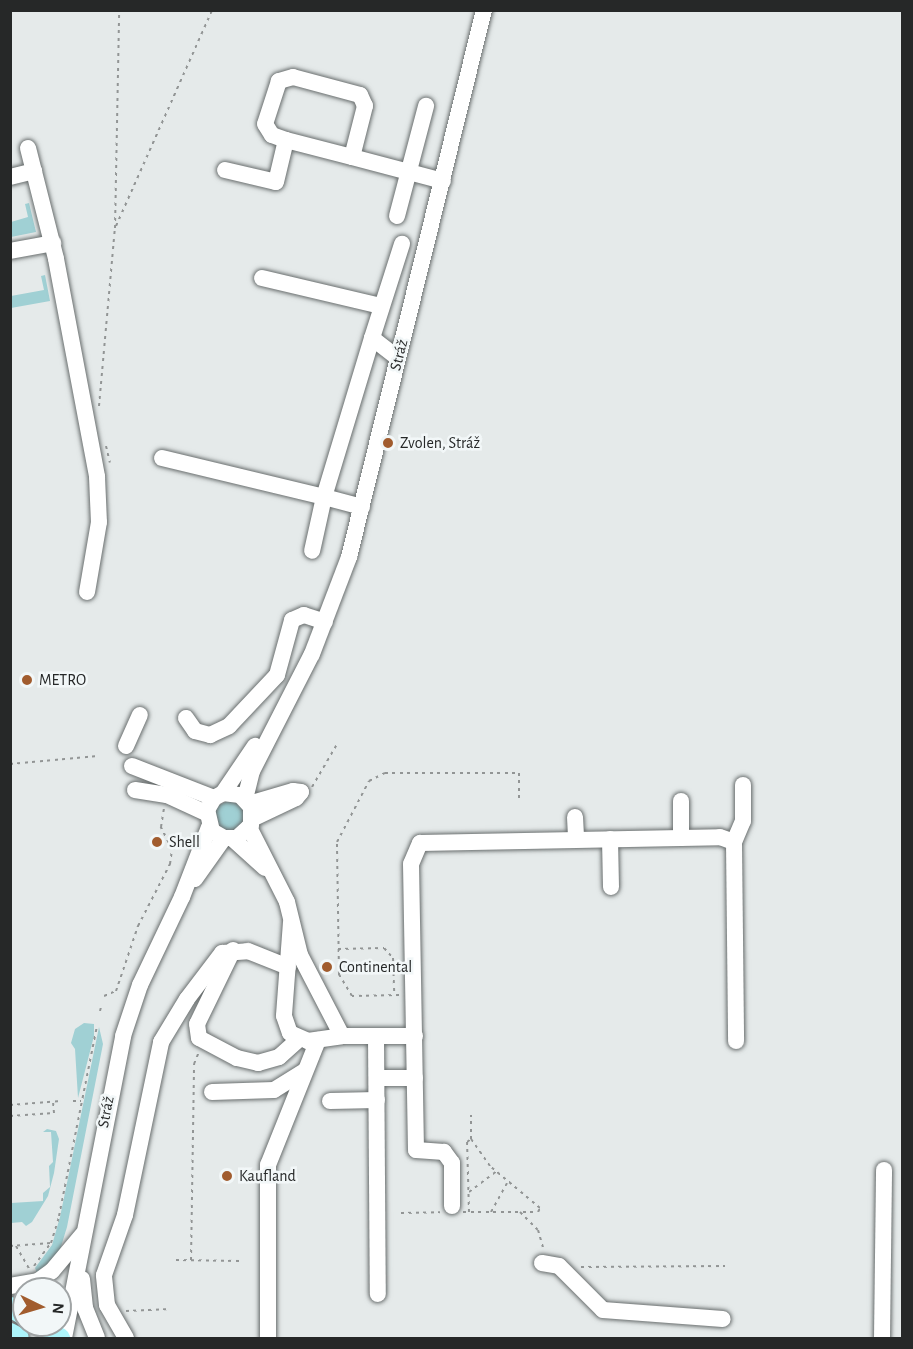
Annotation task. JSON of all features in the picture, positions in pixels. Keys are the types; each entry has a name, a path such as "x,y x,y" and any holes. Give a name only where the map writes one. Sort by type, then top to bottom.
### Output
{"main road":[{"path":"10,1334 19,1338"}],"street":[{"name":"Stráž","path":"182,897 249,812 252,771 325,622 362,507 484,10"},
{"path":"352,157 365,106 360,95 293,77 279,81 265,124 272,135 286,140 443,181"},
{"path":"398,216 426,106"},
{"path":"225,170 276,182 286,140"},
{"path":"28,148 52,243 99,493 99,522 87,592"},
{"path":"10,177 34,171"},
{"path":"10,251 52,243"},
{"path":"312,550 324,497 380,306 402,244"},
{"path":"262,278 380,306"},
{"path":"372,338 398,358"},
{"path":"162,458 362,507"},
{"path":"186,718 195,731 210,735 228,726 277,675 292,620 304,615 325,622"},
{"name":"Stráž","path":"64,1338 123,1036 140,986 182,897 207,820 219,796 292,691"},
{"path":"126,746 140,715"},
{"path":"132,766 219,796 235,793 249,812 287,902 300,955 342,1036"},
{"path":"736,1041 734,842 743,821 743,785"},
{"path":"135,789 167,795 207,820 275,877"},
{"path":"249,812 296,798 301,792"},
{"path":"681,801 681,838"},
{"path":"575,817 576,839"},
{"path":"452,1210 452,1163 444,1152 416,1150 413,852 420,843 433,841 720,837 734,842"},
{"path":"610,838 610,887"},
{"path":"291,922 285,1026 299,1039 318,1040 342,1036 415,1036"},
{"path":"126,1338 107,1305 104,1275 125,1215 155,1060 167,1029 222,953 233,950 248,951 288,967"},
{"path":"233,950 197,1024 199,1038 237,1058 258,1063 279,1057 299,1039"},
{"path":"376,1036 378,1294"},
{"path":"268,1338 268,1165 318,1040"},
{"path":"212,1092 274,1090 295,1080 308,1068"},
{"path":"376,1074 415,1074"},
{"path":"330,1101 377,1100"},
{"path":"882,1338 884,1170"},
{"path":"10,1286 38,1281 52,1271 86,1231"},
{"path":"86,1231 82,1296 97,1338"},
{"path":"546,1260 559,1266 603,1310 723,1319"}],"path":[{"path":"98,412 115,228 119,10"},
{"path":"115,228 212,10"},
{"path":"106,445 109,467"},
{"path":"301,792 315,786 336,746"},
{"path":"10,764 99,756"},
{"path":"404,995 352,996 339,974 337,842 369,781 385,773 519,772 519,802"},
{"path":"104,996 116,991 138,926 170,864 170,843 161,827 166,799"},
{"path":"170,843 177,843 193,851"},
{"path":"338,949 384,948 393,958 394,995"},
{"path":"100,1011 101,1007"},
{"path":"16,1245 36,1277 32,1269 51,1243 97,1026"},
{"path":"191,1260 197,1058"},
{"path":"10,1105 61,1101"},
{"path":"73,1101 81,1101"},
{"path":"10,1116 54,1113 53,1102"},
{"path":"400,1213 452,1210 538,1212 540,1208 507,1183 471,1139 471,1115"},
{"path":"469,1212 467,1142 471,1139"},
{"path":"469,1193 496,1172"},
{"path":"491,1212 507,1183"},
{"path":"520,1212 534,1223 542,1236 546,1260"},
{"path":"10,1246 51,1243"},
{"path":"176,1260 240,1261"},
{"path":"572,1267 725,1266"},
{"path":"123,1311 171,1309"}],"shaded area":[{"path":"29,203 36,232 11,237 11,222 28,217 25,204"},
{"path":"45,275 50,301 11,308 11,296 44,290 41,276"},
{"path":"231,799 242,805 246,818 240,830 221,831 214,808"},
{"path":"84,1023 94,1024 94,1036 78,1098 75,1049 71,1043 75,1029"},
{"path":"99,1027 103,1044 67,1227 59,1253 38,1275 35,1268 52,1245 60,1217"},
{"path":"47,1129 56,1131 59,1139 54,1173 48,1196 32,1222 26,1226 22,1222 11,1223 11,1203 43,1201 43,1193 50,1187 49,1166 53,1162 51,1132 43,1132"}],"place":[{"name":"Zvolen, Stráž","path":"388,443"},
{"name":"METRO","path":"27,680"},
{"name":"Shell","path":"157,842"},
{"name":"Continental","path":"327,967"},
{"name":"Kaufland","path":"227,1176"}]}
